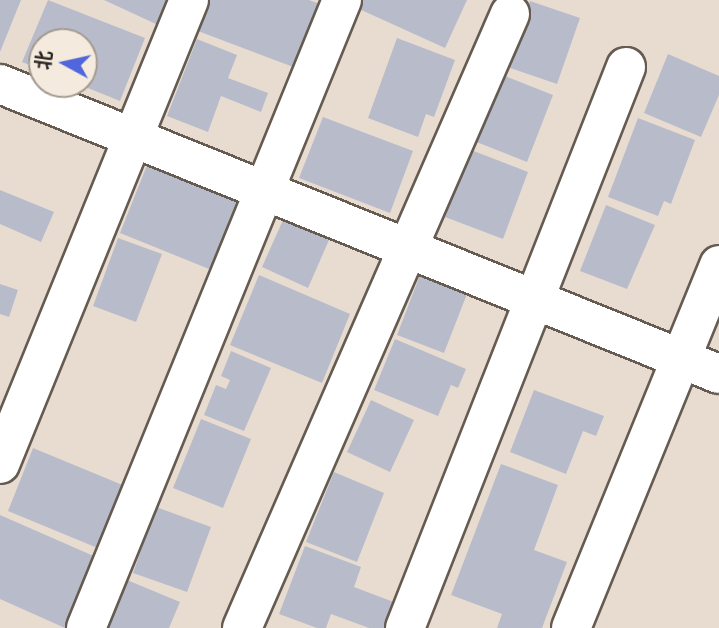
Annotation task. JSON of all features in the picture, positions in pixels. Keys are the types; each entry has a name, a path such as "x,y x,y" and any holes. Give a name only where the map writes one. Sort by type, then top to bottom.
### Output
{"street":[{"path":"0,464 189,0"},
{"path":"86,628 262,190 342,0"},
{"path":"242,628 404,247 510,14"},
{"path":"405,628 537,301 626,66"},
{"path":"0,85 719,374"},
{"path":"571,628 719,265"}],"building":[{"path":"0,0 21,0 0,52"},
{"path":"48,0 145,38 120,101 98,92 98,28 36,28"},
{"path":"104,0 170,0 158,25"},
{"path":"210,0 309,0 320,4 296,68 198,31"},
{"path":"363,0 467,0 445,48 359,9"},
{"path":"530,1 580,18 557,84 507,67"},
{"path":"397,38 455,60 434,117 426,114 418,137 368,118"},
{"path":"197,39 237,55 228,78 268,93 261,112 221,96 208,132 167,116"},
{"path":"28,48 28,64 22,62"},
{"path":"668,54 719,76 719,95 701,137 644,113"},
{"path":"500,74 553,95 527,162 474,141"},
{"path":"323,117 413,151 390,213 299,178"},
{"path":"638,118 695,140 671,204 664,201 658,216 608,197"},
{"path":"471,150 528,172 503,239 445,217"},
{"path":"149,160 244,197 214,271 120,233"},
{"path":"0,190 54,212 41,242 0,224"},
{"path":"606,205 655,225 627,289 580,271"},
{"path":"283,220 329,240 308,288 262,267"},
{"path":"118,238 162,254 136,322 93,306"},
{"path":"259,275 350,314 322,383 230,345"},
{"path":"420,275 467,294 444,353 397,335"},
{"path":"0,284 18,290 9,317 0,314"},
{"path":"395,339 466,369 458,388 451,385 438,416 374,390"},
{"path":"231,351 271,368 244,431 204,415 216,385 226,389 230,380 221,376"},
{"path":"534,390 604,416 596,436 583,431 566,474 510,452"},
{"path":"371,400 414,420 390,472 347,452"},
{"path":"201,419 251,439 223,508 173,488"},
{"path":"33,448 125,486 100,549 8,511"},
{"path":"501,464 558,485 534,550 567,562 542,628 497,628 502,614 451,595"},
{"path":"334,472 384,493 357,562 306,542"},
{"path":"156,507 211,527 187,592 133,573"},
{"path":"0,515 96,557 65,628 0,599"},
{"path":"305,546 361,567 354,587 399,604 389,628 369,628 331,614 326,628 317,628 279,614"},
{"path":"127,580 180,602 169,628 108,628"}]}
